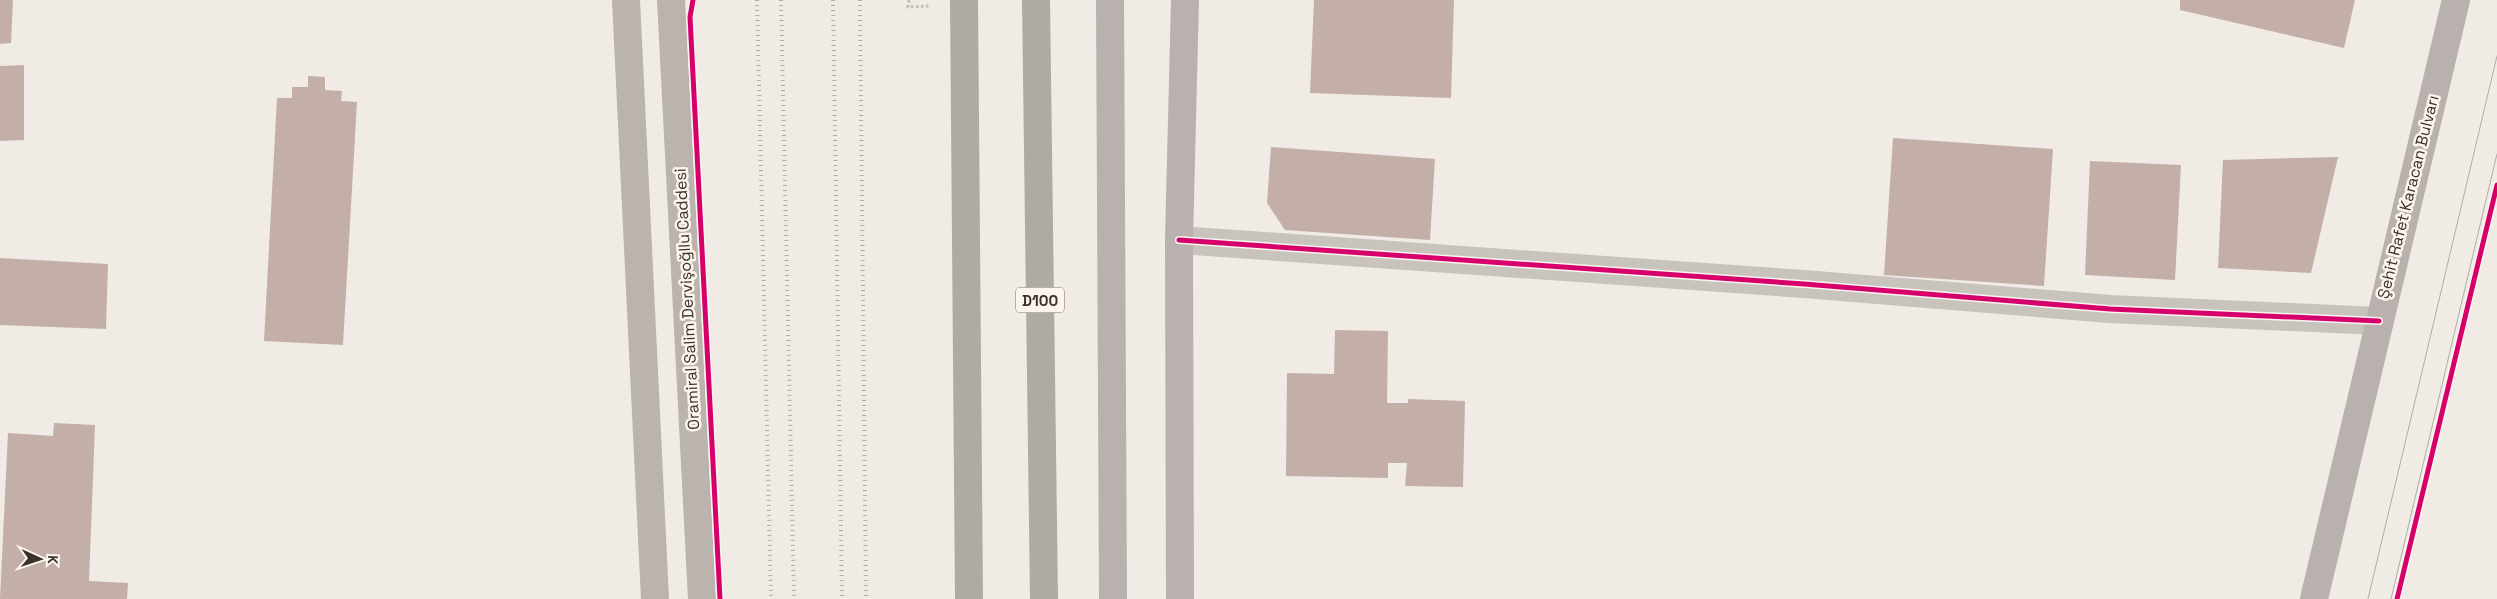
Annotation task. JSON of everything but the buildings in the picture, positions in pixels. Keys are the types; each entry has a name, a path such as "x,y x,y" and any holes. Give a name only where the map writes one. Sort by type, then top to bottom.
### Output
{"highway":[{"path":"964,0 969,599"},
{"name":"D100","path":"1036,0 1044,599"}],"main road":[{"path":"626,0 655,599"},
{"name":"Oramiral Salim Dervişoğllu Caddesi","path":"671,0 702,599"},
{"path":"1110,0 1113,599"},
{"path":"1180,599 1179,240 1185,0"},
{"name":"Şehit Rafet Karacan Bulvarı","path":"2314,599 2378,321 2456,0"}],"street":[{"path":"1179,240 1784,282 2092,308 2378,321"}],"tram line":[{"path":"2368,599 2497,56"},
{"path":"2391,599 2497,154"}],"railway":[{"path":"757,0 771,599"},
{"path":"781,0 794,599"},
{"path":"833,0 842,599"},
{"path":"860,0 866,599"}],"cycle path":[{"path":"693,0 690,17 720,599"},
{"path":"2397,599 2497,185"},
{"path":"1179,240 1804,284 2110,309 2379,321"}]}
